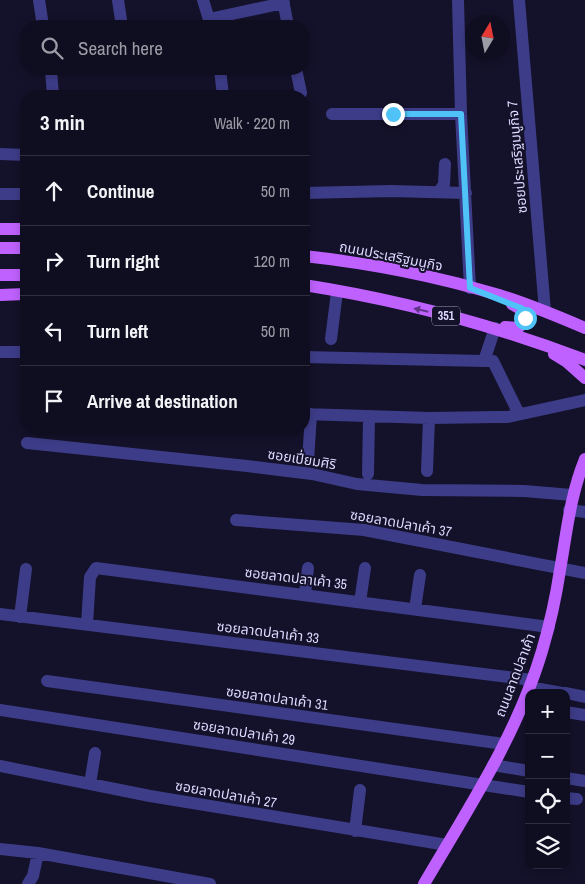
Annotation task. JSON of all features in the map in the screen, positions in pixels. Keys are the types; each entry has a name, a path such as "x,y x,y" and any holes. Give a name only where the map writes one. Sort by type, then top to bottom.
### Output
{"main road":[{"path":"0,229 20,229"},
{"path":"0,248 20,248"},
{"name":"ถนนประเสริฐมนูกิจ","path":"310,257 350,261 474,289 584,325"},
{"path":"0,275 20,275"},
{"name":"351","path":"310,287 495,328 531,339 585,360"},
{"path":"460,319 513,328 518,328 523,324 525,314 521,308 474,289"},
{"path":"0,295 20,294"},
{"path":"531,339 567,362 585,378"},
{"name":"ถนนลาดปลาเค้า","path":"530,689 549,626 572,495 585,459"},
{"name":"ถนนลาดปลาเค้า","path":"424,884 484,784 525,706"}],"street":[{"path":"39,0 42,20"},
{"path":"118,0 121,20"},
{"path":"204,0 209,20"},
{"path":"458,0 461,114 474,289"},
{"name":"ซอยประเสริฐมนูกิจ 7","path":"519,0 545,311"},
{"path":"217,20 284,2 287,20"},
{"path":"51,75 53,90"},
{"path":"221,75 222,90"},
{"path":"297,75 300,90"},
{"path":"332,114 461,114"},
{"path":"0,154 20,155"},
{"path":"439,192 444,184 445,164"},
{"path":"310,193 391,191 466,193"},
{"path":"0,194 20,194"},
{"path":"331,339 337,292"},
{"path":"484,361 495,328"},
{"path":"0,352 20,352"},
{"path":"310,357 493,361 518,414"},
{"path":"310,414 429,418 498,417 585,400"},
{"path":"368,474 369,417"},
{"path":"427,470 429,418"},
{"path":"308,435 308,461"},
{"name":"ซอยเปี่ยมศิริ","path":"27,443 312,474 357,484 422,490 524,491 572,495"},
{"path":"569,510 585,512"},
{"name":"ซอยลาดปลาเค้า 37","path":"236,520 364,530 585,574"},
{"name":"ซอยลาดปลาเค้า 35","path":"87,624 90,577 96,568 106,568 549,626"},
{"path":"305,594 308,568"},
{"path":"360,602 365,568"},
{"path":"20,617 26,569"},
{"path":"415,608 420,575"},
{"name":"ซอยลาดปลาเค้า 33","path":"0,614 531,684 548,689"},
{"name":"ซอยลาดปลาเค้า 31","path":"46,681 504,744"},
{"path":"570,694 585,696"},
{"name":"ซอยลาดปลาเค้า 29","path":"0,710 525,791"},
{"path":"570,713 585,715"},
{"path":"90,784 95,753"},
{"path":"494,765 525,770"},
{"name":"ซอยลาดปลาเค้า 27","path":"0,766 160,798 447,845"},
{"path":"570,779 585,781"},
{"path":"355,831 360,790"},
{"path":"0,849 38,853 210,884"},
{"path":"28,884 34,876 38,853"}],"route":[{"path":"393,114 461,114 470,288 516,305 524,310 525,318"}]}
